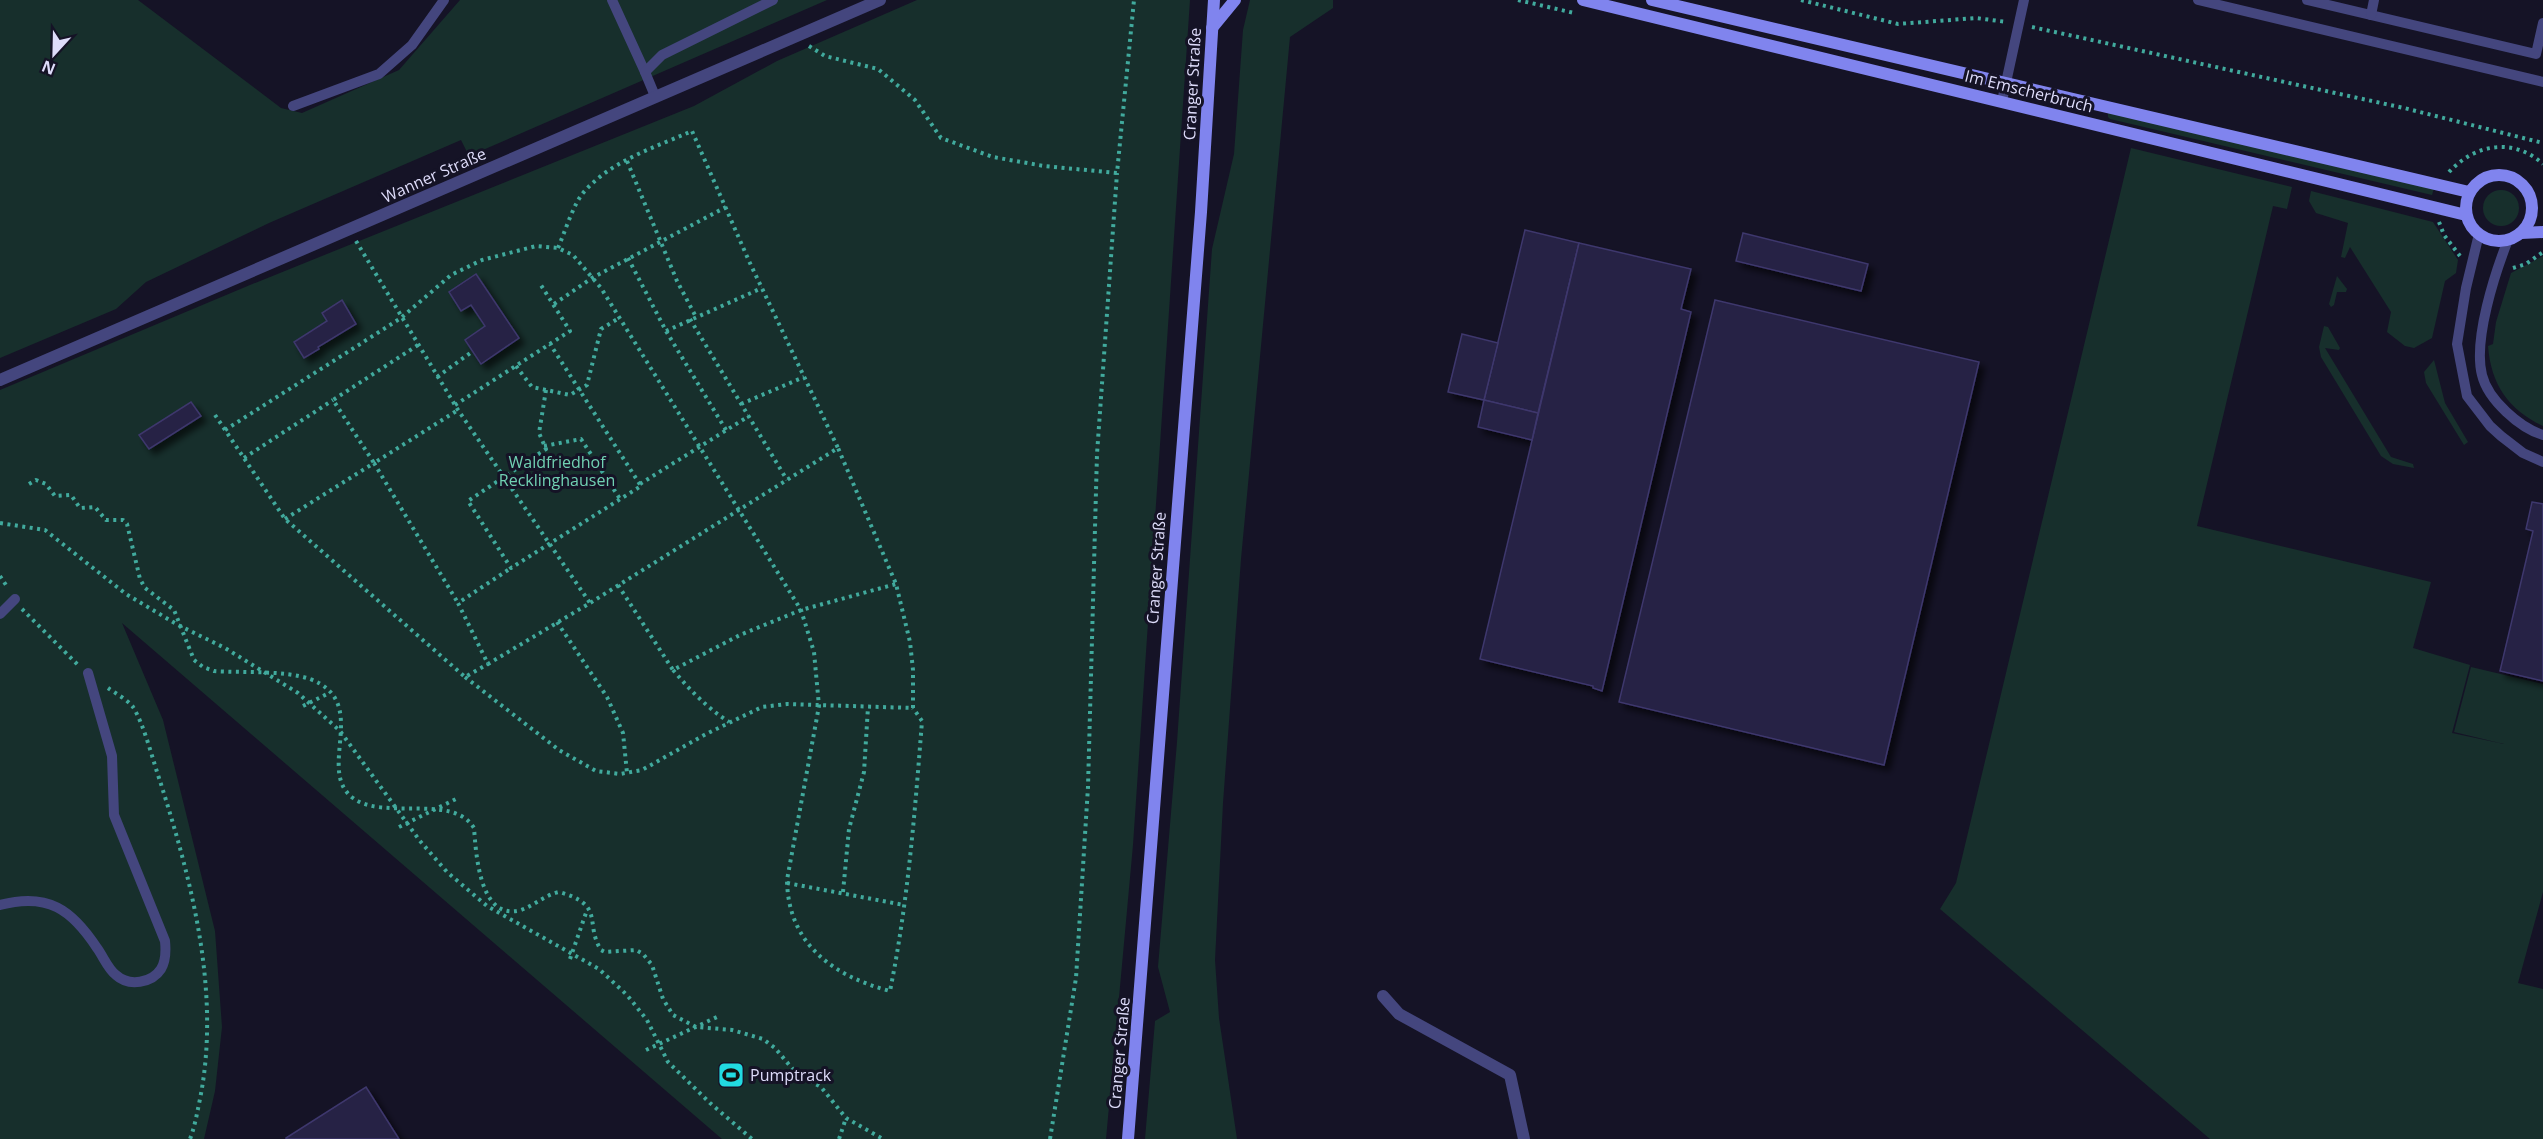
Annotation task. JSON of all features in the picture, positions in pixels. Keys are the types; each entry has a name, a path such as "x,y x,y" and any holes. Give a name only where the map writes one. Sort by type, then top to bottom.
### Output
{"main road":[{"name":"Cranger Straße","path":"1128,1139 1200,224 1214,0"},
{"path":"1212,28 1235,0"},
{"name":"Im Emscherbruch","path":"1583,0 2466,215"},
{"name":"Im Emscherbruch","path":"1652,0 2469,192"},
{"path":"2493,175 2508,176 2521,183 2538,211 2521,233 2508,240 2495,241 2479,234 2470,224 2466,215 2466,203 2469,192 2479,181 2493,175"},
{"path":"2521,233 2543,232"}],"street":[{"name":"Wanner Straße","path":"0,380 880,0"},
{"path":"1383,996 1399,1014 1510,1075 1524,1139"}],"lane":[{"path":"293,106 379,74 412,45 444,0"},
{"path":"612,0 655,96"},
{"path":"645,72 662,55 773,0"},
{"path":"2002,101 2024,0"},
{"path":"2198,0 2543,82"},
{"path":"2307,0 2536,54 2543,23"},
{"path":"2371,15 2374,0"},
{"path":"2479,234 2466,288 2457,344 2468,396 2490,426 2501,436 2523,453 2543,462"},
{"path":"2508,240 2500,260 2483,324 2482,376 2496,399 2514,420 2543,435"},
{"path":"0,614 15,599"},
{"path":"0,905 27,900 69,912 82,925 116,976 132,982 148,980 161,969 166,957 165,942 114,815 112,756 88,673"}],"path":[{"path":"1050,1139 1076,978 1088,787 1097,453 1117,173 1134,0"},
{"path":"1801,0 1898,24 1976,18 2019,24 2404,108 2543,142"},
{"path":"798,35 812,49 825,56 878,69 915,100 941,138 993,157 1044,166 1117,173"},
{"path":"225,430 401,318 451,275 482,260 536,246 558,248 573,255 619,318 801,610 814,651 819,706 787,883 788,904 799,933 820,956 844,975 890,991 904,904 922,721 913,708 910,642 896,584 838,448 762,288 692,131 627,161 599,178 582,194 558,248"},
{"path":"627,161 677,281 696,317"},
{"path":"554,304 592,278 726,207"},
{"path":"349,230 454,405 590,603"},
{"path":"2526,264 2543,252"},
{"path":"628,258 666,331 726,430"},
{"path":"454,405 570,331 539,282"},
{"path":"666,331 762,288"},
{"path":"516,366 532,387 570,395 587,385 601,329 619,318"},
{"path":"690,319 787,480"},
{"path":"550,344 640,484"},
{"path":"243,458 418,345"},
{"path":"437,377 473,351"},
{"path":"741,404 804,377"},
{"path":"511,568 468,501 546,449 539,433 546,390"},
{"path":"333,400 459,603 488,664"},
{"path":"285,519 458,410"},
{"path":"215,415 285,519 465,677 559,750 596,771 620,774 642,770 762,707 787,704 913,708"},
{"path":"459,603 620,500 641,486 640,484 749,416"},
{"path":"544,446 581,439 620,500"},
{"path":"465,677 590,603 838,448"},
{"path":"29,484 36,480 41,481 56,495 71,495 80,508 95,507 106,520 123,520 127,524 140,579 153,596 174,610 188,651 203,667 214,671 300,676 330,691 338,701 340,775 346,792 364,804 453,813 471,823 474,828 476,862 480,876 484,889 494,902 506,910 515,911 559,892 578,899 593,916 596,938 601,950 606,952 636,950 648,958 673,1015 696,1027 732,1030 763,1040 775,1048 796,1073 821,1087 846,1118 883,1139"},
{"path":"0,524 45,530 126,594 269,674 309,703 340,731 406,823 447,872 487,906 524,929 599,969 627,995 647,1020 668,1062 710,1103 752,1139"},
{"path":"0,576 15,599 73,661 133,706 176,831 199,933 206,980 208,1023 204,1076 190,1139"},
{"path":"673,670 740,635 801,610 896,584"},
{"path":"618,585 673,670 695,696 729,723"},
{"path":"557,622 607,698 623,733 627,773"},
{"path":"303,706 329,693"},
{"path":"843,892 849,829 864,772 868,707"},
{"path":"399,827 456,799"},
{"path":"787,883 904,904"},
{"path":"570,959 587,910"},
{"path":"646,1050 717,1017"},
{"path":"839,1139 846,1118"}],"green space":[{"path":"0,0 138,0 281,108 302,113 399,70 460,0 827,0 469,156 461,140 269,223 146,282 116,309 0,358"},
{"name":"Waldfriedhof Recklinghausen","path":"917,0 1190,0 1133,845 1106,1139 722,1139 122,623 163,720 215,931 222,1027 215,1091 204,1139 0,1139 0,390 250,285 694,106 777,61"},
{"path":"1250,0 1333,0 1333,8 1290,37 1241,559 1223,803 1215,960 1219,1018 1237,1139 1145,1139 1155,1021 1170,1012 1158,967 1177,742 1212,249 1234,154 1243,30"},
{"path":"2108,112 2434,188 2432,195 2110,119"},
{"path":"2131,148 2292,187 2287,209 2273,206 2197,526 2431,582 2413,648 2470,665 2452,733 2504,744 2454,732 2471,667 2543,684 2543,892 2518,983 2543,989 2543,1139 2210,1139 1940,909 1956,883"},
{"path":"2501,190 2514,195 2519,208 2514,221 2501,226 2488,221 2483,208 2488,195"},
{"path":"2311,191 2433,222 2458,260 2456,273 2445,281 2432,338 2414,348 2405,346 2387,332 2391,312 2350,247 2345,258 2341,257 2348,223 2316,213 2309,201"},
{"path":"2543,256 2543,426 2520,412 2504,395 2493,373 2488,346 2493,344 2496,322 2511,273"},
{"path":"2337,276 2347,289 2346,292 2337,292 2334,305 2331,307 2329,304"},
{"path":"2324,326 2328,327 2340,348 2339,350 2325,348 2391,457 2413,464 2414,468 2393,464 2381,456 2321,357 2319,347"},
{"path":"2434,360 2445,403 2468,442 2464,445 2426,383 2424,372"}],"building":[{"path":"1525,230 1579,243 1538,413 1484,400"},
{"path":"1743,233 1868,264 1861,291 1736,261"},
{"path":"1579,243 1691,269 1681,309 1691,312 1602,691 1593,686 1480,659"},
{"path":"476,274 519,338 481,364 465,340 485,326 471,305 461,311 449,292"},
{"path":"342,300 356,324 304,358 294,342 327,321 322,313"},
{"path":"1715,300 1979,362 1884,765 1619,702"},
{"path":"1462,334 1498,343 1484,400 1448,392"},
{"path":"1484,400 1538,413 1532,440 1478,427"},
{"path":"191,402 201,416 149,449 139,435"},
{"path":"2532,502 2543,504 2543,681 2500,671 2533,531 2526,529"},
{"path":"366,1087 399,1139 286,1139 286,1138"}],"place":[{"name":"Pumptrack","path":"731,1075"}]}
